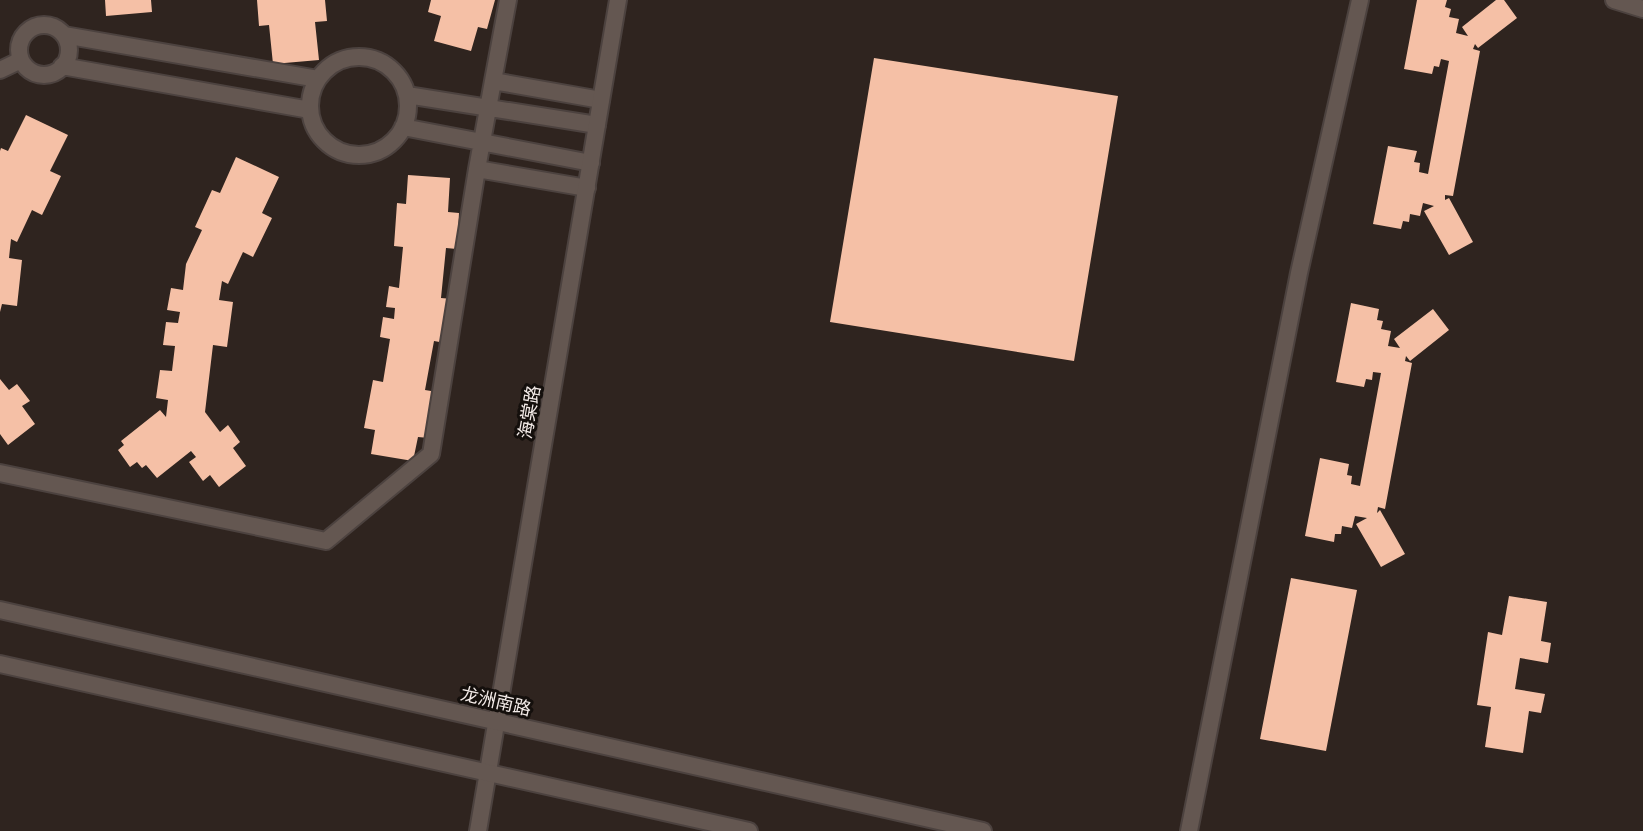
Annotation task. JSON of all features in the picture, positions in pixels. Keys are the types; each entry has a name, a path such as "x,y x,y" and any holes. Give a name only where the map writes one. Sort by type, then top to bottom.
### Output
{"street":[{"path":"0,473 326,541 431,454 487,108 508,0"},
{"name":"海棠路","path":"478,831 618,0"},
{"path":"1189,831 1299,273 1360,0"},
{"path":"1614,0 1643,9"},
{"path":"64,35 69,51 62,66 56,72 40,74 32,72 21,60 19,44 28,30 43,25 51,26 64,35 318,78"},
{"path":"368,58 390,68 400,80 407,95 407,111 403,127 394,140 381,150 366,154 350,154 335,149 322,139 314,125 310,110 311,93 318,78 329,67 344,59 368,58"},
{"path":"0,70 21,60"},
{"path":"62,66 310,110"},
{"path":"493,81 601,100"},
{"path":"407,95 597,125"},
{"path":"403,127 591,163"},
{"path":"477,169 587,188"},
{"name":"龙洲南路","path":"0,610 983,831"},
{"path":"0,664 749,831"}],"building":[{"path":"105,0 151,0 152,12 106,16"},
{"path":"257,0 325,0 327,21 315,22 319,60 273,64 269,25 259,26"},
{"path":"431,0 495,0 487,29 478,27 471,51 434,41 441,16 428,12"},
{"path":"1417,0 1447,0 1445,7 1451,9 1449,17 1459,19 1456,33 1468,36 1462,27 1496,0 1504,0 1517,18 1478,48 1475,44 1473,49 1480,51 1453,196 1445,195 1445,200 1449,198 1473,242 1449,255 1424,211 1434,206 1423,203 1420,216 1410,214 1409,222 1403,221 1401,229 1373,224 1388,146 1417,151 1414,162 1420,163 1419,172 1428,174 1449,61 1441,59 1439,67 1434,66 1432,74 1404,69"},
{"path":"874,58 1118,96 1074,361 830,322"},
{"path":"26,115 68,135 50,171 61,176 42,215 32,210 17,242 11,239 9,258 22,260 17,306 2,304 0,312 0,151 1,148 8,151"},
{"path":"236,157 279,177 262,213 272,218 253,257 243,252 228,284 222,281 219,300 233,302 227,347 213,345 205,412 220,432 228,425 240,442 233,448 246,466 219,487 210,475 203,481 189,462 196,457 191,451 157,478 146,465 142,468 137,462 130,467 118,450 124,445 121,441 160,410 166,417 168,400 156,398 160,370 172,371 175,346 163,345 166,322 178,323 180,312 167,310 171,288 183,290 186,264 202,230 195,227 212,190 220,193"},
{"path":"408,175 450,178 448,212 459,213 457,249 446,248 441,298 452,299 445,343 434,341 425,390 437,392 429,438 418,437 413,461 371,454 375,430 364,428 373,380 383,382 390,339 380,337 383,317 394,319 395,308 386,307 389,286 399,288 403,247 394,246 397,203 406,204"},
{"path":"1351,303 1379,309 1377,320 1383,321 1381,329 1391,331 1388,346 1400,348 1394,339 1433,309 1449,330 1410,361 1406,356 1405,361 1412,363 1385,509 1378,507 1377,513 1380,510 1405,554 1381,567 1356,524 1367,518 1355,516 1352,528 1342,526 1341,534 1335,534 1334,542 1305,536 1320,458 1349,464 1347,475 1352,476 1351,484 1360,486 1381,373 1373,372 1372,380 1366,379 1364,387 1336,382"},
{"path":"0,379 9,390 17,384 30,401 22,406 35,424 8,445 0,434"},
{"path":"1291,578 1357,590 1326,751 1260,739"},
{"path":"1509,596 1547,602 1541,641 1551,643 1548,663 1520,658 1515,689 1545,694 1541,713 1529,711 1523,753 1485,747 1491,707 1477,705 1488,632 1502,635"}]}
